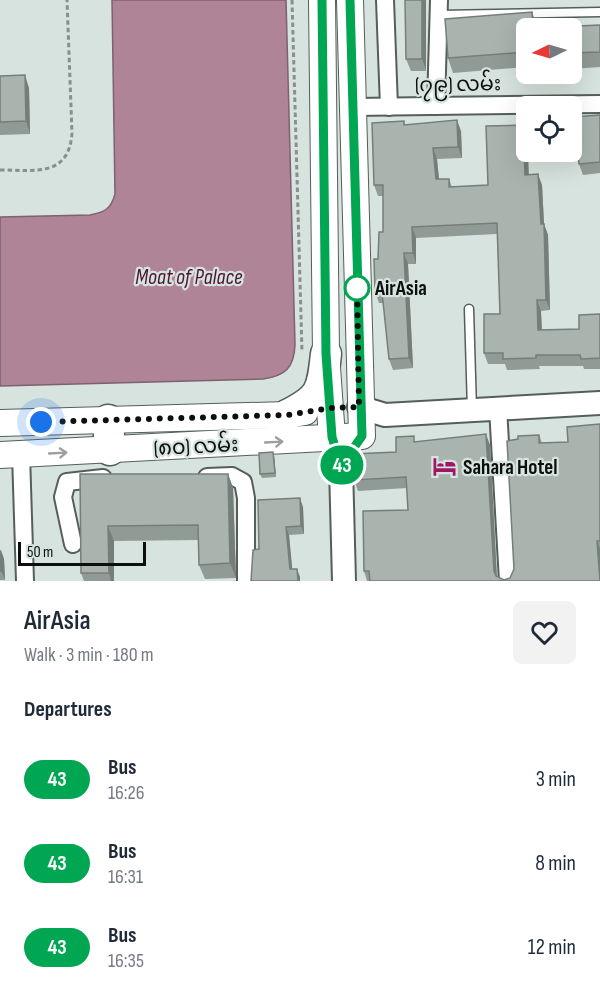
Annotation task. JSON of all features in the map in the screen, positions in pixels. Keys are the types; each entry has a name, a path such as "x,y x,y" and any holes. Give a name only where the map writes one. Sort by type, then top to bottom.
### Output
{"highway":[{"path":"287,415 307,405 320,390 314,355"},
{"path":"108,420 113,464"}],"main road":[{"path":"322,0 314,355 330,408 332,437 341,466 344,581"},
{"path":"350,0 359,407 362,436"},
{"name":"(၈၀) လမ်း","path":"0,423 287,415 330,408 359,407 385,415 600,403"},
{"path":"341,466 362,436 385,415"},
{"name":"(၈၀) လမ်း","path":"10,455 113,464 332,437 362,436"}],"street":[{"path":"385,0 389,107"},
{"path":"436,106 439,7"},
{"name":"(၇၉) လမ်း","path":"353,107 600,104"},
{"path":"498,408 508,581"},
{"path":"10,455 25,581"},
{"path":"73,544 63,497 67,482 113,464"},
{"path":"186,477 232,476 243,482 246,498 246,581"}],"lane":[{"path":"439,7 600,12"},
{"path":"469,309 472,410"}],"path":[{"path":"0,170 51,168 60,164 68,154 72,133 67,0"},
{"path":"292,0 314,355"}],"water":[{"name":"Moat of Palace","path":"112,0 286,0 295,345 293,360 287,370 277,376 263,379 0,386 0,217 100,213 112,203 115,194"}],"building":[{"path":"405,0 422,0 422,59 406,59"},
{"path":"532,12 532,18 516,18 516,53 448,58 445,19"},
{"path":"600,25 600,52 582,53 582,26"},
{"path":"25,75 26,121 0,122 0,76"},
{"path":"600,115 600,162 579,164 582,162 582,116"},
{"path":"457,120 458,147 433,148 436,179 449,179 449,187 488,185 486,126 516,125 516,162 525,162 525,175 538,174 541,224 544,224 546,300 537,300 538,330 579,329 579,315 600,314 600,358 581,359 580,355 536,355 536,358 503,359 503,353 484,353 484,314 500,314 497,223 412,227 413,253 404,253 409,358 389,359 382,292 375,292 374,259 378,259 379,232 383,232 383,185 374,185 372,123 404,121 404,125"},
{"path":"600,424 600,541 597,541 600,581 370,581 369,571 364,571 363,511 408,510 406,477 354,480 353,454 396,452 396,437 414,436 414,442 486,434 494,571 496,576 504,580 510,578 514,569 507,441 518,439 518,436 539,435 539,443 568,442 567,427"},
{"path":"273,452 275,473 260,474 259,453"},
{"path":"80,474 228,474 230,563 199,565 198,525 108,526 109,573 81,573"},
{"path":"300,498 301,526 286,527 290,569 297,569 298,581 251,581 253,550 259,549 258,500"}],"bus line":[{"name":"43","path":"322,0 326,354 332,437 341,466 362,436 359,407 350,0"}],"place":[{"name":"AirAsia","path":"357,288"},
{"name":"Sahara Hotel","path":"445,467"}],"route":[{"path":"41,422 287,415 330,408 359,407 357,283 357,288"}]}
